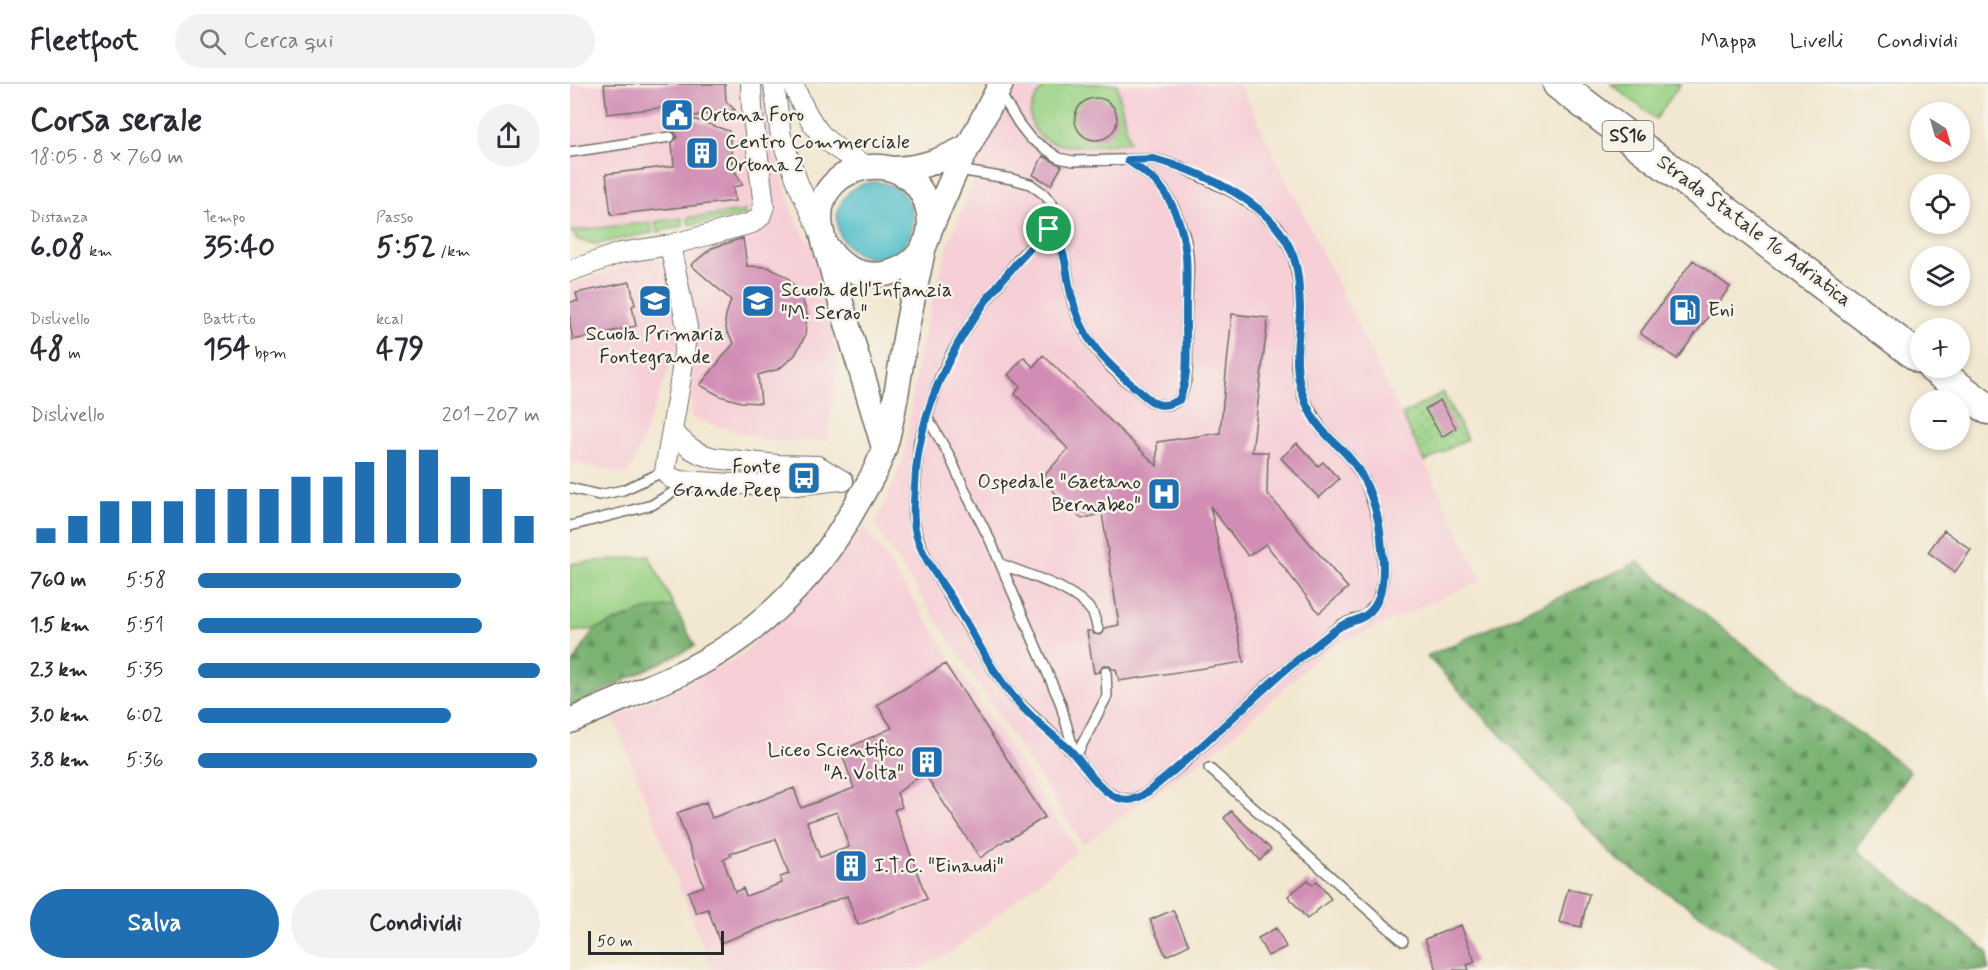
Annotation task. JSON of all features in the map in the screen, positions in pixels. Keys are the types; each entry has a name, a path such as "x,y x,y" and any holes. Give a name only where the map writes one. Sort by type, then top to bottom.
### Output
{"main road":[{"name":"Strada Statale 16 Adriatica","path":"1558,84 1910,350"},
{"path":"1946,378 1988,409"}],"street":[{"path":"570,271 620,253 670,245 752,223 763,213 751,84"},
{"path":"774,84 781,137 799,186 833,257 847,268 864,274 882,275 891,273 914,260 926,239 956,170 1000,87"},
{"path":"793,84 812,125 819,134 850,157 869,166 893,169 930,165 969,146"},
{"path":"869,166 846,175 829,191 820,213 825,242 850,338 884,448"},
{"path":"570,721 680,673 735,642 779,606 814,568 842,531 884,448 894,409 905,337 926,239 928,209 923,194 907,176 893,169"},
{"path":"670,245 687,327 665,471 672,478 690,482 796,485 840,480"},
{"path":"672,432 690,448 714,458 778,465 818,466 840,480 865,489"}],"lane":[{"path":"956,170 1030,184 1044,194 1053,205 1054,218 1049,229 1021,256 979,310 951,354 940,377 919,441 913,516 917,536 927,560 996,674 1014,698 1076,756 1106,791 1121,799 1134,799 1145,794 1184,763 1272,681 1341,624 1366,615 1377,602 1383,579 1378,520 1365,481 1349,457 1322,430 1303,397 1296,366 1300,312 1298,281 1293,255 1280,228 1234,193 1179,166 1154,159 1073,161 1059,158 1030,138 1019,124 1000,87"},
{"path":"570,152 670,137"},
{"path":"1049,229 1059,241 1069,273 1070,293 1077,315 1084,334 1096,352 1149,401 1160,406 1170,405 1179,400 1184,390 1188,348 1186,320 1188,267 1184,234 1169,198 1155,180 1128,160"},
{"path":"927,417 949,454 1001,564 1060,702 1076,756"},
{"path":"570,488 599,495 623,490 665,471"},
{"path":"570,526 652,505 690,482"},
{"path":"1001,564 1067,591 1081,600 1092,612 1098,629"},
{"path":"1076,756 1107,696 1106,671"},
{"path":"1209,768 1403,941"}],"shaded area":[{"path":"570,84 765,84 771,133 793,215 822,265 838,364 827,441 767,441 691,418 693,338 682,252 755,228 749,211 570,231"},
{"name":"Ospedale \"Gaetano Bernabeo\"","path":"1019,84 1240,84 1482,580 1327,649 1210,755 1083,844 875,526 905,453 918,355 947,248 972,186 980,153"},
{"path":"655,254 674,280 679,333 676,350 629,475 570,461 570,286"},
{"path":"865,526 1077,851 949,954 915,970 712,970 614,718 741,656"}],"green space":[{"path":"1048,84 1117,84 1129,142 1090,146 1061,145 1048,141 1038,134 1030,118 1031,107 1036,97"},
{"path":"1611,84 1680,84 1656,119"},
{"path":"745,211 745,216 689,225 687,218"},
{"path":"682,218 684,226 656,232 655,222"},
{"path":"651,222 652,233 595,244 578,240 571,231"},
{"path":"1443,392 1467,439 1425,462 1402,415"},
{"path":"649,556 674,606 645,610 596,629 570,632 570,564"},
{"path":"1638,562 1802,691 1910,771 1856,849 1988,952 1988,970 1785,970 1617,860 1427,656"},
{"path":"674,606 695,646 570,707 570,668 596,629 645,610"}],"water":[{"path":"875,182 889,185 902,193 910,206 913,220 910,234 902,247 889,255 875,258 861,255 848,247 840,234 837,220 840,206 848,193 861,185"}],"building":[{"name":"Centro Commerciale Ortona 2","path":"604,84 725,84 726,101 735,110 687,117 729,131 733,168 743,185 733,187 735,201 611,215 606,174 674,166 672,143 677,137 671,130 668,107 607,114"},
{"path":"1096,98 1104,99 1111,104 1116,111 1116,127 1111,134 1104,139 1096,140 1088,139 1081,134 1076,127 1075,119 1076,111 1081,104 1088,99"},
{"path":"1043,156 1062,166 1051,185 1033,175"},
{"path":"743,238 747,266 768,267 787,277 801,294 807,314 805,336 795,355 779,369 758,375 761,403 741,402 720,396 700,385 734,343 727,332 725,323 731,300 691,265 712,248"},
{"name":"Eni","path":"1693,260 1730,287 1677,359 1640,333"},
{"path":"630,282 635,305 632,306 636,326 573,340 570,302 578,301 576,293"},
{"path":"1232,314 1268,318 1252,452 1268,452 1267,493 1348,588 1319,613 1266,544 1248,556 1210,506 1244,662 1119,681 1116,669 1112,669 1109,665 1103,665 1099,672 1094,673 1087,631 1100,635 1105,628 1119,625 1102,513 1082,519 1041,479 1068,449 1015,394 1020,386 1008,375 1024,357 1033,367 1043,355 1157,466 1157,442 1220,433"},
{"path":"1440,400 1456,428 1442,437 1425,409"},
{"path":"1297,443 1318,466 1323,462 1339,479 1319,498 1281,458"},
{"path":"1944,530 1971,550 1955,572 1928,552"},
{"path":"945,664 1045,817 980,858 924,773 897,793 902,807 894,810 927,899 858,925 847,896 720,943 708,909 696,913 688,892 704,886 677,813 706,802 712,818 794,788 801,808 854,788 841,751 892,728 877,705","holes":["837,812 849,847 820,858 807,822","776,839 789,874 780,877 782,883 746,896 743,888 735,892 723,859 731,855 730,853"]},
{"path":"1231,811 1271,849 1259,860 1224,818"},
{"path":"1308,880 1312,885 1317,881 1331,899 1307,919 1288,896"},
{"path":"1568,889 1589,894 1581,927 1559,922"},
{"path":"1173,910 1189,945 1166,956 1150,920"},
{"path":"1461,925 1475,962 1467,965 1469,970 1437,970 1425,939"},
{"path":"1276,928 1286,947 1268,956 1258,938"}],"place":[{"name":"Ortona Foro","path":"677,115"},
{"name":"Centro Commerciale Ortona 2","path":"702,153"},
{"name":"Scuola Primaria Fontegrande","path":"655,301"},
{"name":"Scuola dell'Infanzia \"M. Serao\"","path":"758,301"},
{"name":"Eni","path":"1685,310"},
{"name":"Fonte Grande Peep","path":"804,478"},
{"name":"Ospedale \"Gaetano Bernabeo\"","path":"1164,494"},
{"name":"Liceo Scientifico \"A. Volta\"","path":"927,762"},
{"name":"I.T.C. \"Einaudi\"","path":"851,866"}],"route":[{"path":"1154,159 1179,166 1234,193 1280,228 1293,255 1298,281 1300,312 1296,366 1303,397 1322,430 1349,457 1365,481 1378,520 1383,579 1377,602 1366,615 1341,624 1272,681 1184,763 1145,794 1134,799 1121,799 1106,791 1076,756 1014,698 996,674 927,560 917,536 913,516 919,441 940,377 951,354 979,310 1021,256 1049,229 1059,241 1069,273 1070,293 1084,334 1096,352 1125,381 1149,401 1160,406 1170,405 1179,400 1184,390 1188,364 1187,250 1184,234 1169,198 1155,180 1128,160 1154,159"}]}
